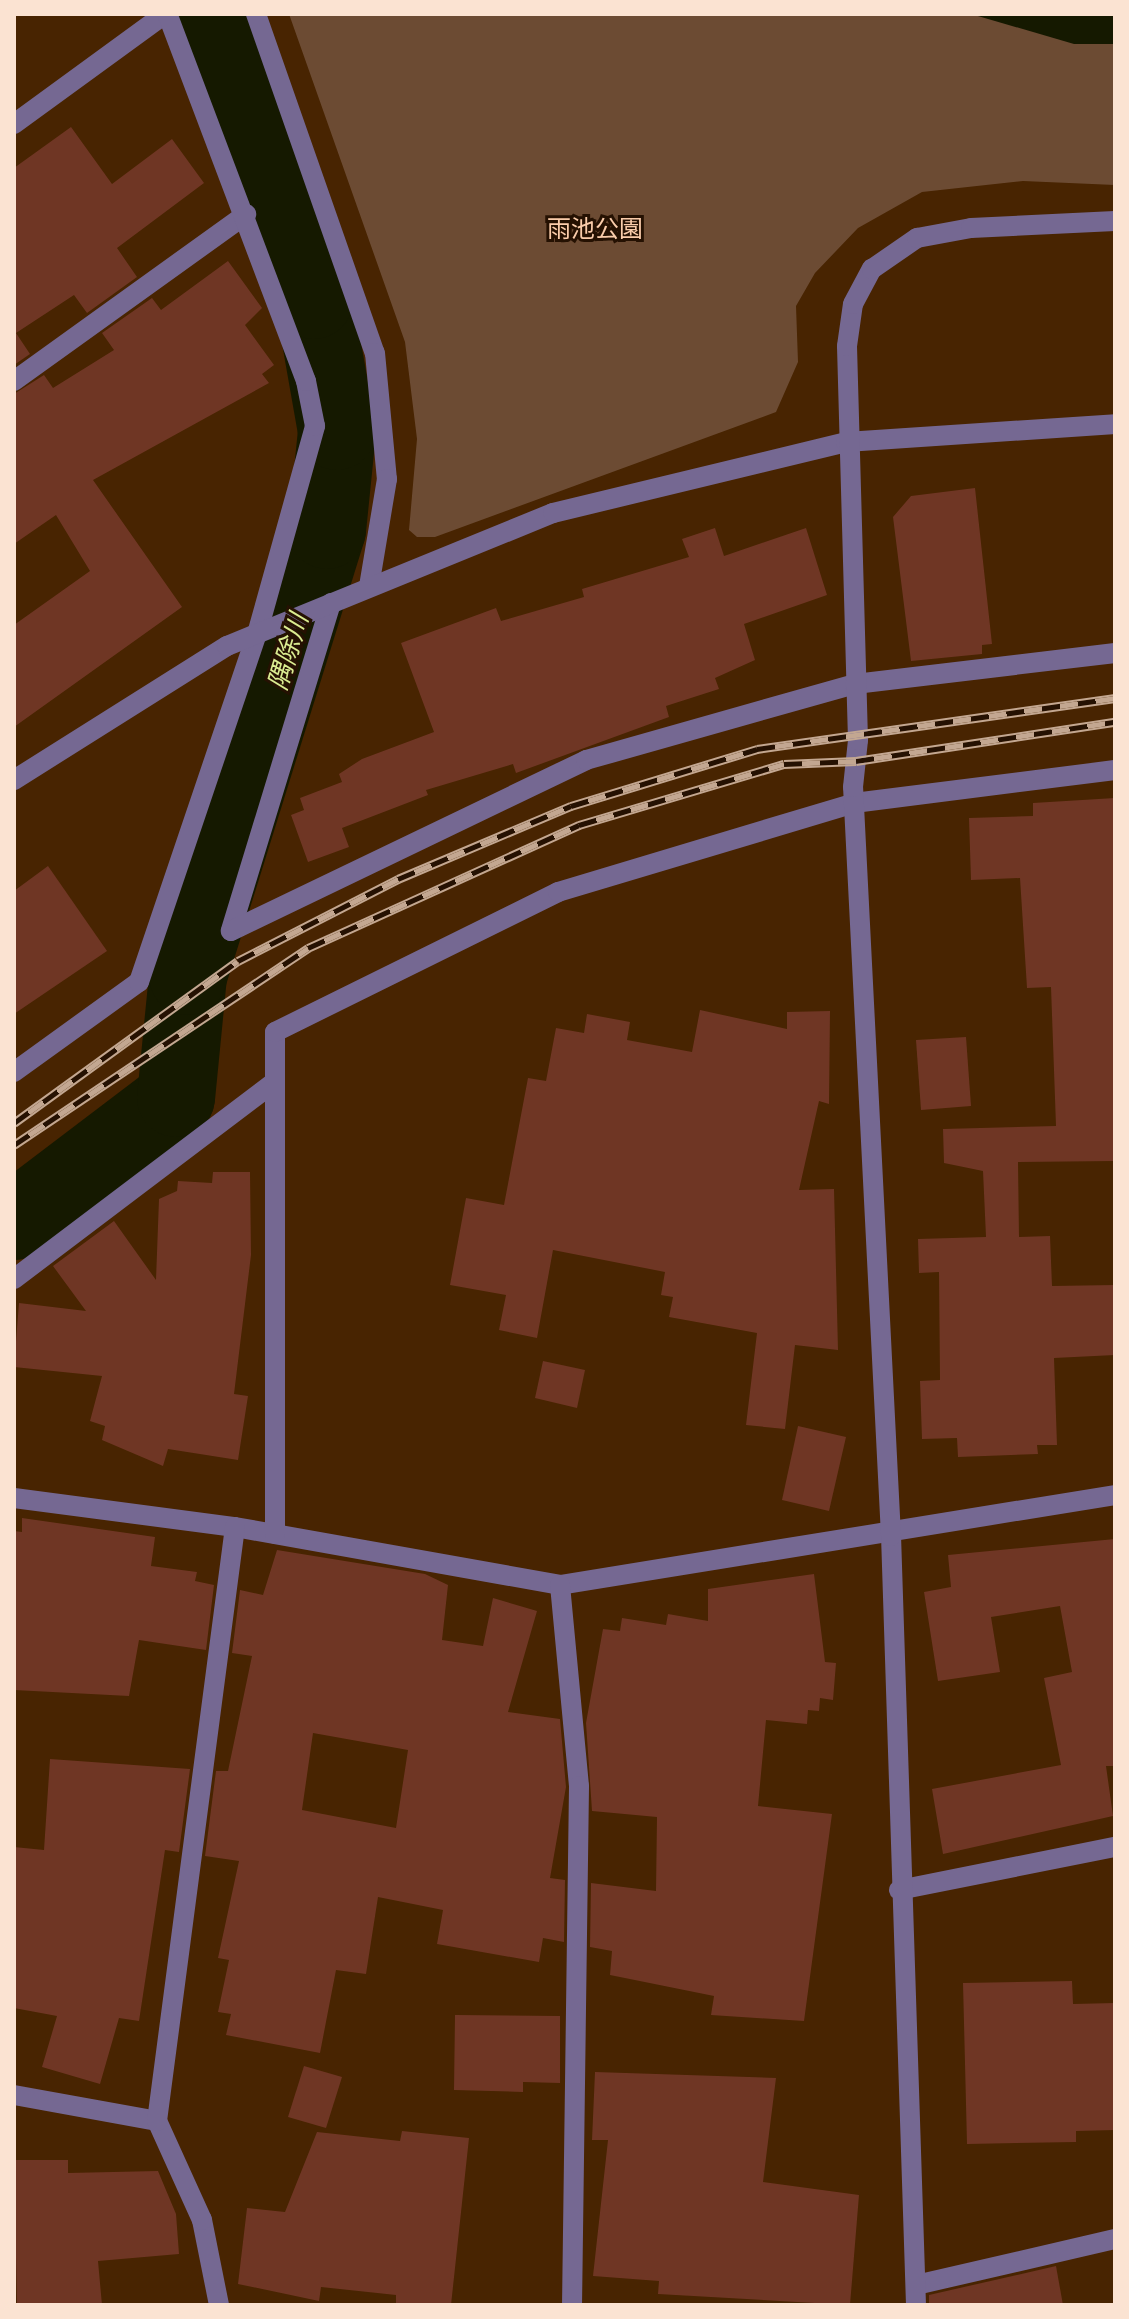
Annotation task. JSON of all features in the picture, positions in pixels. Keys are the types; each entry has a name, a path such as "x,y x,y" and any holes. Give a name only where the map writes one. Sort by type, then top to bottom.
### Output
{"street":[{"path":"14,124 166,14 246,214 306,381 315,426 266,629 139,982 14,1072"},
{"path":"256,14 375,353 387,479 369,587"},
{"path":"14,381 246,214"},
{"path":"1115,221 971,228 917,238 872,269 853,304 846,442 855,684 854,803 891,1536 899,1890 916,2295 1115,2239"},
{"path":"14,780 65,742 266,629 553,513 846,442 1115,424"},
{"path":"323,606 231,931 586,760 855,684 1115,653"},
{"path":"275,1534 275,1032 558,892 854,803 1115,770"},
{"path":"14,1279 273,1083"},
{"path":"14,1498 235,1527 560,1585 891,1536 1115,1495"},
{"path":"219,2305 202,2220 157,2121 235,1527"},
{"path":"560,1585 579,1786 572,2305"},
{"path":"899,1890 1115,1847"},
{"path":"14,2095 157,2121"}],"green space":[{"name":"雨池公園","path":"289,14 1115,14 1115,185 1023,181 922,192 858,228 815,273 796,306 798,362 776,412 435,537 417,537 409,530 417,439 405,342"}],"shaded area":[{"path":"971,14 1115,14 1115,44 1074,44"}],"building":[{"path":"71,127 112,184 172,139 204,183 117,248 137,277 87,313 74,295 16,333 30,354 14,365 14,168"},
{"path":"228,261 262,308 245,325 274,365 262,374 269,383 93,480 182,607 14,727 14,625 90,571 56,515 14,544 14,394 44,375 53,388 114,350 102,333 152,298 161,310"},
{"path":"975,488 992,644 982,645 982,654 911,661 893,517 911,496"},
{"path":"715,528 724,556 806,528 827,595 744,624 755,660 715,678 719,689 666,706 669,717 516,773 513,764 426,790 428,795 342,828 349,847 308,862 291,815 304,810 300,798 342,782 339,774 362,759 434,732 401,643 496,608 501,621 584,597 582,589 689,557 682,539"},
{"path":"1115,798 1115,1161 1018,1162 1019,1237 1050,1236 1052,1286 1115,1285 1115,1355 1054,1358 1057,1445 1037,1445 1038,1454 958,1457 957,1438 922,1439 920,1381 940,1380 939,1272 919,1273 918,1239 986,1237 983,1171 944,1163 943,1129 1056,1126 1051,987 1027,988 1020,878 971,880 969,818 1033,816 1033,803"},
{"path":"48,866 107,951 14,1014 14,891"},
{"path":"700,1010 787,1029 787,1012 830,1011 829,1104 819,1101 799,1190 834,1189 838,1350 795,1345 785,1429 746,1425 757,1333 669,1317 673,1297 661,1295 665,1272 553,1250 537,1338 499,1330 506,1295 450,1285 466,1198 504,1205 528,1078 546,1081 556,1028 584,1033 587,1014 630,1022 627,1040 692,1052"},
{"path":"966,1037 971,1106 921,1110 916,1040"},
{"path":"213,1172 250,1172 251,1255 234,1394 248,1396 238,1460 168,1449 163,1466 102,1440 105,1426 90,1421 102,1376 14,1367 19,1303 86,1311 53,1266 114,1221 156,1280 159,1199 177,1191 178,1181 212,1183"},
{"path":"543,1361 585,1370 577,1408 535,1398"},
{"path":"798,1426 846,1437 829,1511 782,1500"},
{"path":"22,1518 155,1537 151,1566 197,1572 195,1581 214,1585 206,1650 139,1640 129,1696 14,1690 14,1531 22,1532"},
{"path":"1115,1539 1115,1766 1106,1766 1113,1816 943,1854 932,1789 1061,1765 1044,1678 1072,1672 1060,1606 991,1617 1000,1672 938,1681 924,1592 951,1587 948,1555"},
{"path":"277,1550 425,1574 448,1585 442,1640 483,1646 493,1598 537,1611 508,1712 560,1719 566,1787 550,1878 565,1880 564,1942 543,1938 539,1962 437,1944 443,1910 378,1897 366,1974 336,1970 320,2053 226,2035 231,2014 218,2012 229,1960 218,1958 239,1861 205,1856 216,1771 228,1771 252,1656 232,1653 240,1590 263,1595","holes":["313,1733 408,1750 396,1828 302,1810"]},
{"path":"814,1574 825,1662 836,1663 833,1700 820,1698 819,1711 808,1710 807,1724 766,1720 758,1806 832,1814 804,2021 711,2015 714,1996 610,1975 612,1951 590,1947 591,1883 656,1891 657,1817 592,1811 586,1723 603,1629 620,1631 622,1618 666,1625 668,1614 708,1621 708,1589"},
{"path":"50,1759 190,1769 179,1852 165,1850 139,2021 119,2018 100,2084 42,2067 57,2016 14,2008 14,1847 44,1850"},
{"path":"1072,1981 1073,2004 1115,2003 1115,2130 1076,2131 1076,2142 967,2144 963,1983"},
{"path":"455,2015 560,2016 560,2083 523,2082 523,2092 454,2090"},
{"path":"304,2066 342,2077 326,2128 288,2117"},
{"path":"595,2072 776,2078 763,2182 859,2195 850,2305 658,2294 659,2281 593,2276 608,2140 592,2140"},
{"path":"402,2131 469,2138 451,2305 396,2305 396,2295 321,2287 319,2301 238,2284 247,2208 285,2212 317,2132 400,2141"},
{"path":"14,2160 68,2160 68,2173 158,2171 176,2214 179,2254 98,2261 102,2305 17,2305"},
{"path":"1056,2266 1063,2305 929,2305 929,2295"}],"waterway":[{"name":"隅除川","path":"14,1221 176,1098 188,976 327,530 337,431 314,300 207,14"}],"railway":[{"path":"14,1123 238,961 398,879 571,806 757,749 1115,698"},
{"path":"14,1145 308,948 579,825 784,764 856,761 1115,722"}]}
